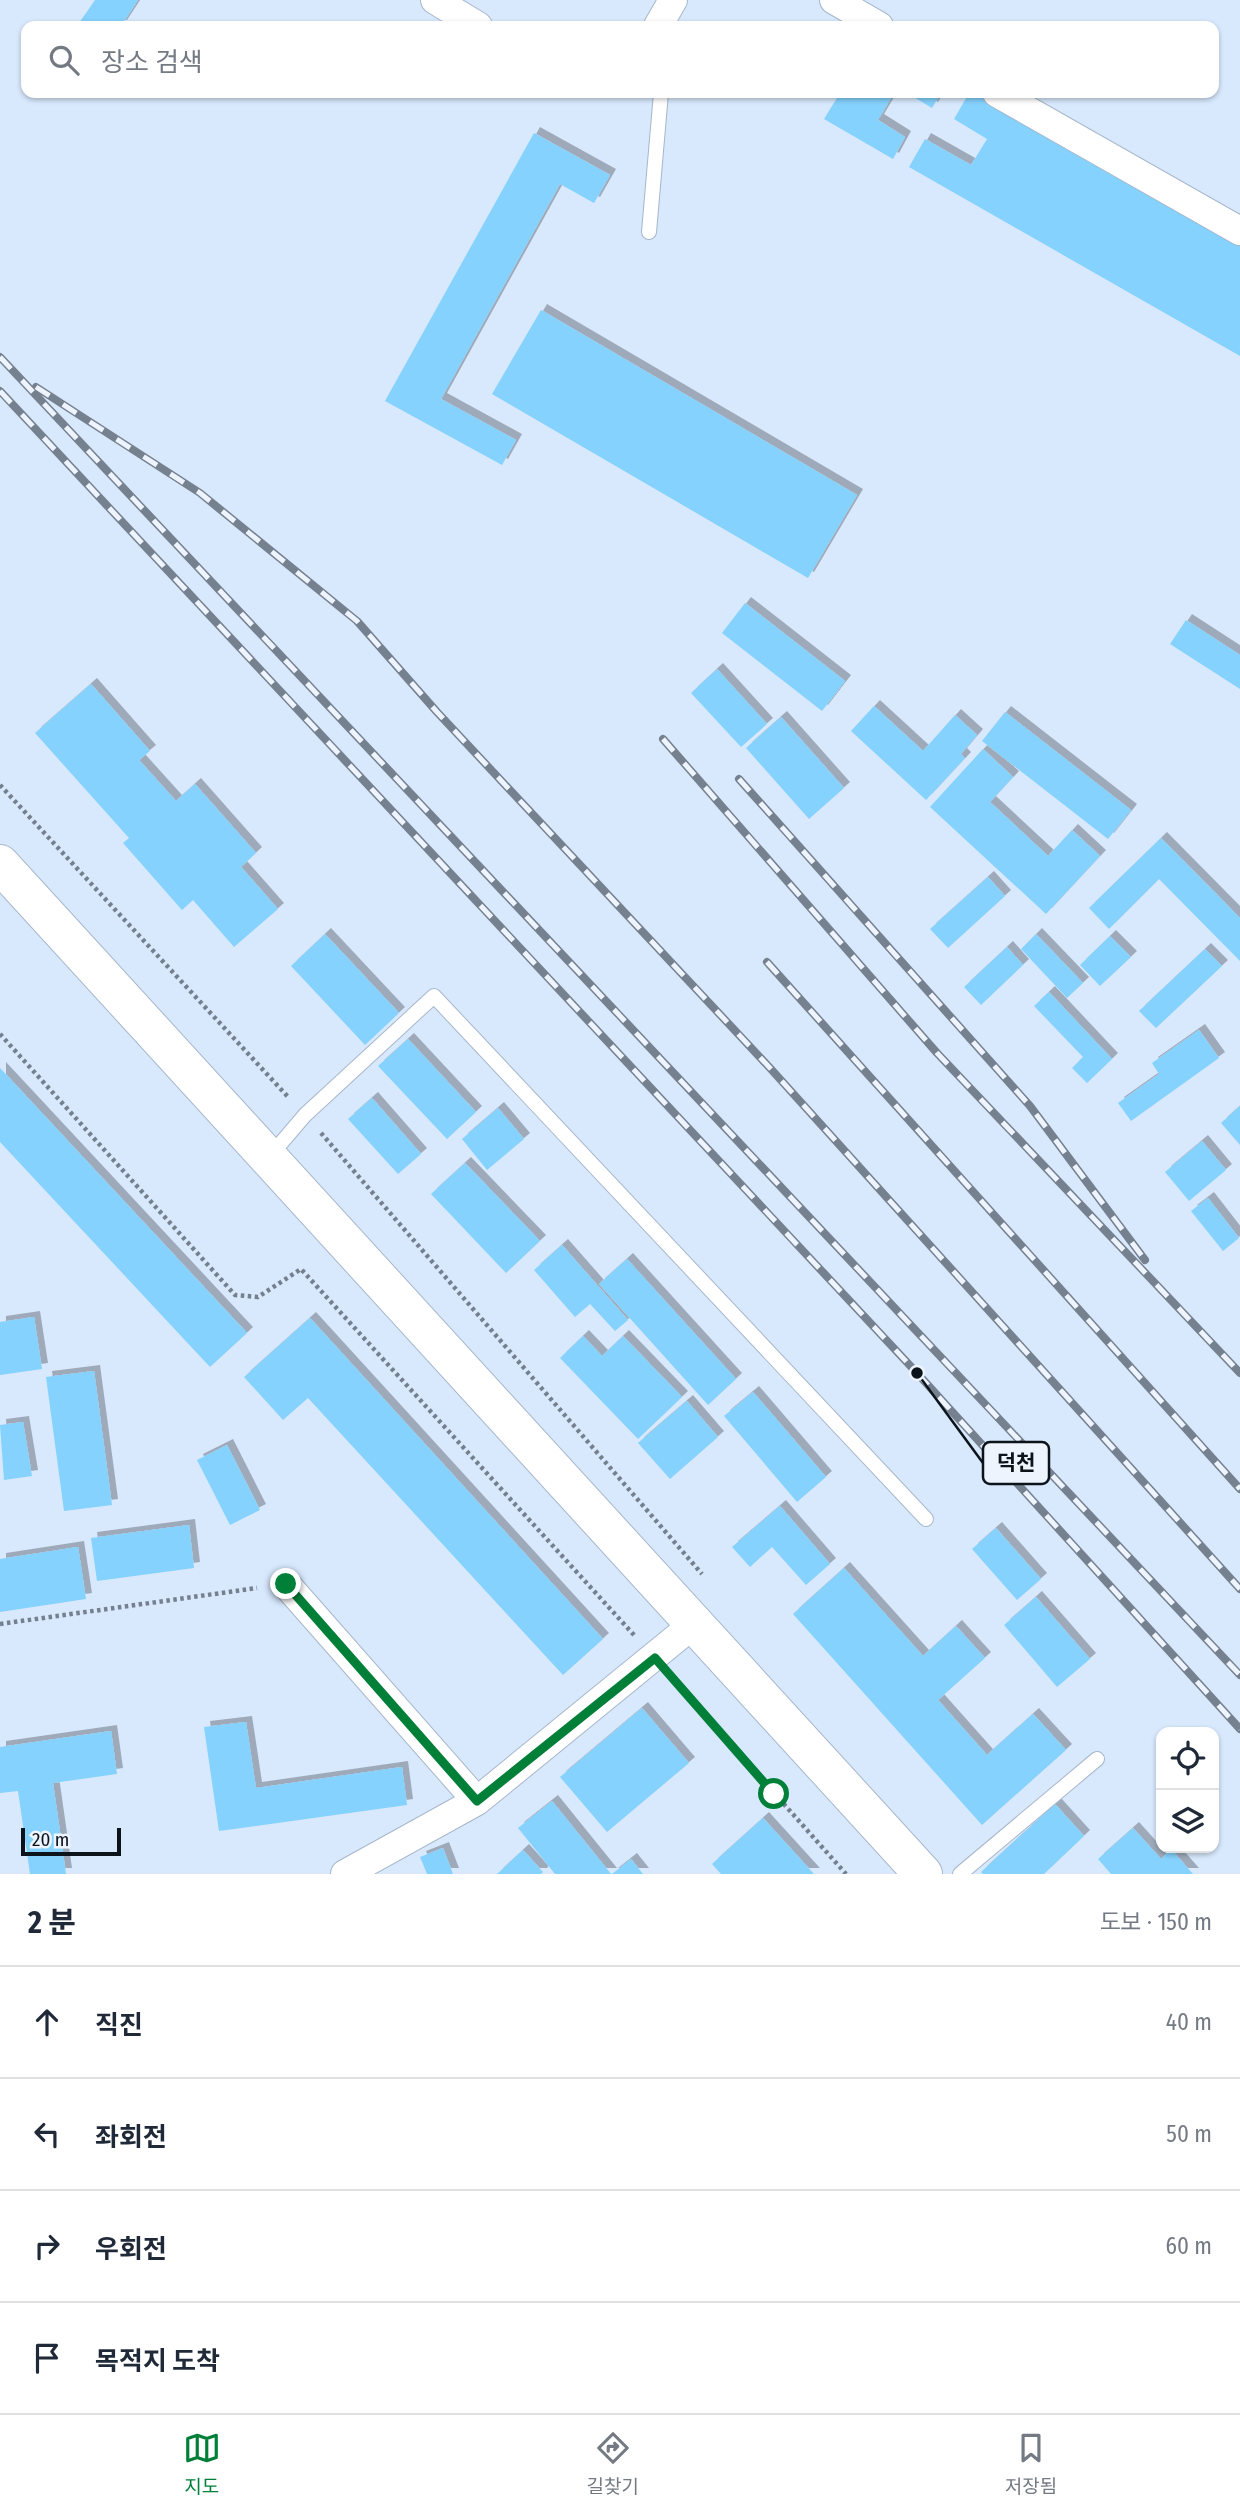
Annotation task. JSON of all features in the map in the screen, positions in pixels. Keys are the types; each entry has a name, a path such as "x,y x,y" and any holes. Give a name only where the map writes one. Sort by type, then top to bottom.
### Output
{"main road":[{"path":"0,864 14,896 269,1157 923,1874"}],"street":[{"path":"435,0 470,21"},
{"path":"661,21 673,0"},
{"path":"834,0 870,21"},
{"path":"1006,98 1240,231"},
{"path":"286,1584 477,1801"},
{"path":"345,1874 477,1801 695,1623"}],"lane":[{"path":"649,232 661,98"},
{"path":"269,1157 305,1115 434,996 926,1519"},
{"path":"960,1874 1097,1759"}],"path":[{"path":"0,785 305,1115 706,1578"},
{"path":"0,1034 235,1294 258,1297 301,1269 655,1658 846,1874"},
{"path":"0,1624 286,1584"}],"building":[{"path":"95,0 138,0 124,21 80,21"},
{"path":"837,98 891,98 878,120 905,137 893,159 824,119"},
{"path":"915,98 938,98 932,108"},
{"path":"966,98 983,98 1240,245 1240,356 909,167 925,139 971,165 987,139 954,119"},
{"path":"534,133 610,175 594,203 560,184 441,399 516,440 502,465 385,401"},
{"path":"541,310 857,495 808,578 492,394"},
{"path":"745,603 845,681 822,711 722,633"},
{"path":"1186,620 1240,655 1240,689 1170,644"},
{"path":"717,669 767,724 741,747 691,693"},
{"path":"91,684 150,751 139,760 176,801 195,784 256,853 241,867 278,909 234,947 193,900 182,910 123,843 129,838 35,733"},
{"path":"874,706 923,751 955,715 977,735 961,754 965,758 926,800 851,731"},
{"path":"1005,712 1131,810 1108,839 982,741"},
{"path":"781,717 844,788 809,819 746,748"},
{"path":"983,749 1013,777 990,802 1048,856 1072,830 1100,856 1046,914 930,807"},
{"path":"1161,838 1240,918 1240,961 1159,879 1109,929 1089,908"},
{"path":"988,877 1005,896 948,948 930,929"},
{"path":"325,934 399,1013 365,1045 291,966"},
{"path":"1036,934 1083,983 1067,998 1021,949"},
{"path":"1110,936 1131,957 1100,986 1080,965"},
{"path":"1007,947 1023,965 981,1005 964,987"},
{"path":"1205,949 1222,966 1156,1028 1139,1011"},
{"path":"1049,992 1112,1059 1087,1083 1072,1068 1083,1057 1034,1006"},
{"path":"1199,1030 1219,1058 1131,1121 1118,1103 1159,1074 1152,1063"},
{"path":"408,1039 476,1112 447,1139 378,1066"},
{"path":"0,1068 247,1333 210,1367 0,1142"},
{"path":"372,1098 421,1154 398,1174 348,1119"},
{"path":"1240,1106 1240,1145 1221,1123"},
{"path":"498,1108 524,1139 487,1170 462,1139"},
{"path":"1202,1141 1226,1170 1189,1201 1165,1172"},
{"path":"465,1163 540,1241 506,1273 431,1194"},
{"path":"1208,1198 1239,1238 1223,1251 1191,1211"},
{"path":"562,1245 628,1320 615,1331 590,1304 575,1317 534,1270"},
{"path":"627,1259 736,1379 708,1405 599,1284"},
{"path":"34,1317 42,1369 0,1375 0,1322"},
{"path":"310,1318 603,1639 563,1675 308,1398 283,1420 244,1377"},
{"path":"583,1336 602,1356 623,1336 682,1397 638,1439 560,1358"},
{"path":"94,1371 112,1505 64,1511 46,1377"},
{"path":"753,1392 826,1477 797,1502 724,1416"},
{"path":"687,1401 718,1437 670,1479 638,1443"},
{"path":"23,1422 32,1476 4,1480 0,1425"},
{"path":"227,1445 260,1510 230,1525 197,1460"},
{"path":"780,1506 830,1564 806,1585 772,1547 750,1567 732,1547"},
{"path":"189,1525 194,1568 97,1581 91,1538"},
{"path":"996,1528 1041,1579 1017,1600 972,1549"},
{"path":"78,1547 86,1599 0,1612 0,1559"},
{"path":"844,1568 923,1656 956,1626 985,1658 938,1700 987,1755 1033,1714 1066,1750 982,1825 793,1614"},
{"path":"1036,1597 1090,1659 1057,1687 1004,1625"},
{"path":"642,1708 689,1763 607,1832 560,1777"},
{"path":"246,1722 256,1788 402,1767 407,1805 219,1831 204,1727"},
{"path":"111,1731 117,1774 53,1783 66,1874 30,1874 18,1791 0,1793 0,1747"},
{"path":"552,1801 611,1874 555,1874 518,1828"},
{"path":"1055,1804 1084,1836 1044,1874 981,1872"},
{"path":"763,1818 814,1874 721,1874 712,1864"},
{"path":"1133,1828 1161,1859 1167,1853 1175,1853 1193,1874 1111,1874 1098,1859"},
{"path":"443,1848 453,1874 427,1874 420,1857"},
{"path":"523,1850 543,1872 541,1874 497,1874"},
{"path":"631,1859 643,1874 612,1874"}],"railway":[{"path":"0,357 1240,1675"},
{"path":"36,387 200,493 357,621 437,712 770,1068 1240,1589"},
{"path":"0,391 917,1373 1240,1729"},
{"path":"663,739 937,1053 1240,1373"},
{"path":"739,779 1030,1106 1145,1260"},
{"path":"767,962 1240,1489"}],"place":[{"name":"덕천","path":"917,1373"}],"route":[{"path":"286,1584 477,1801 655,1658 774,1794"}]}
